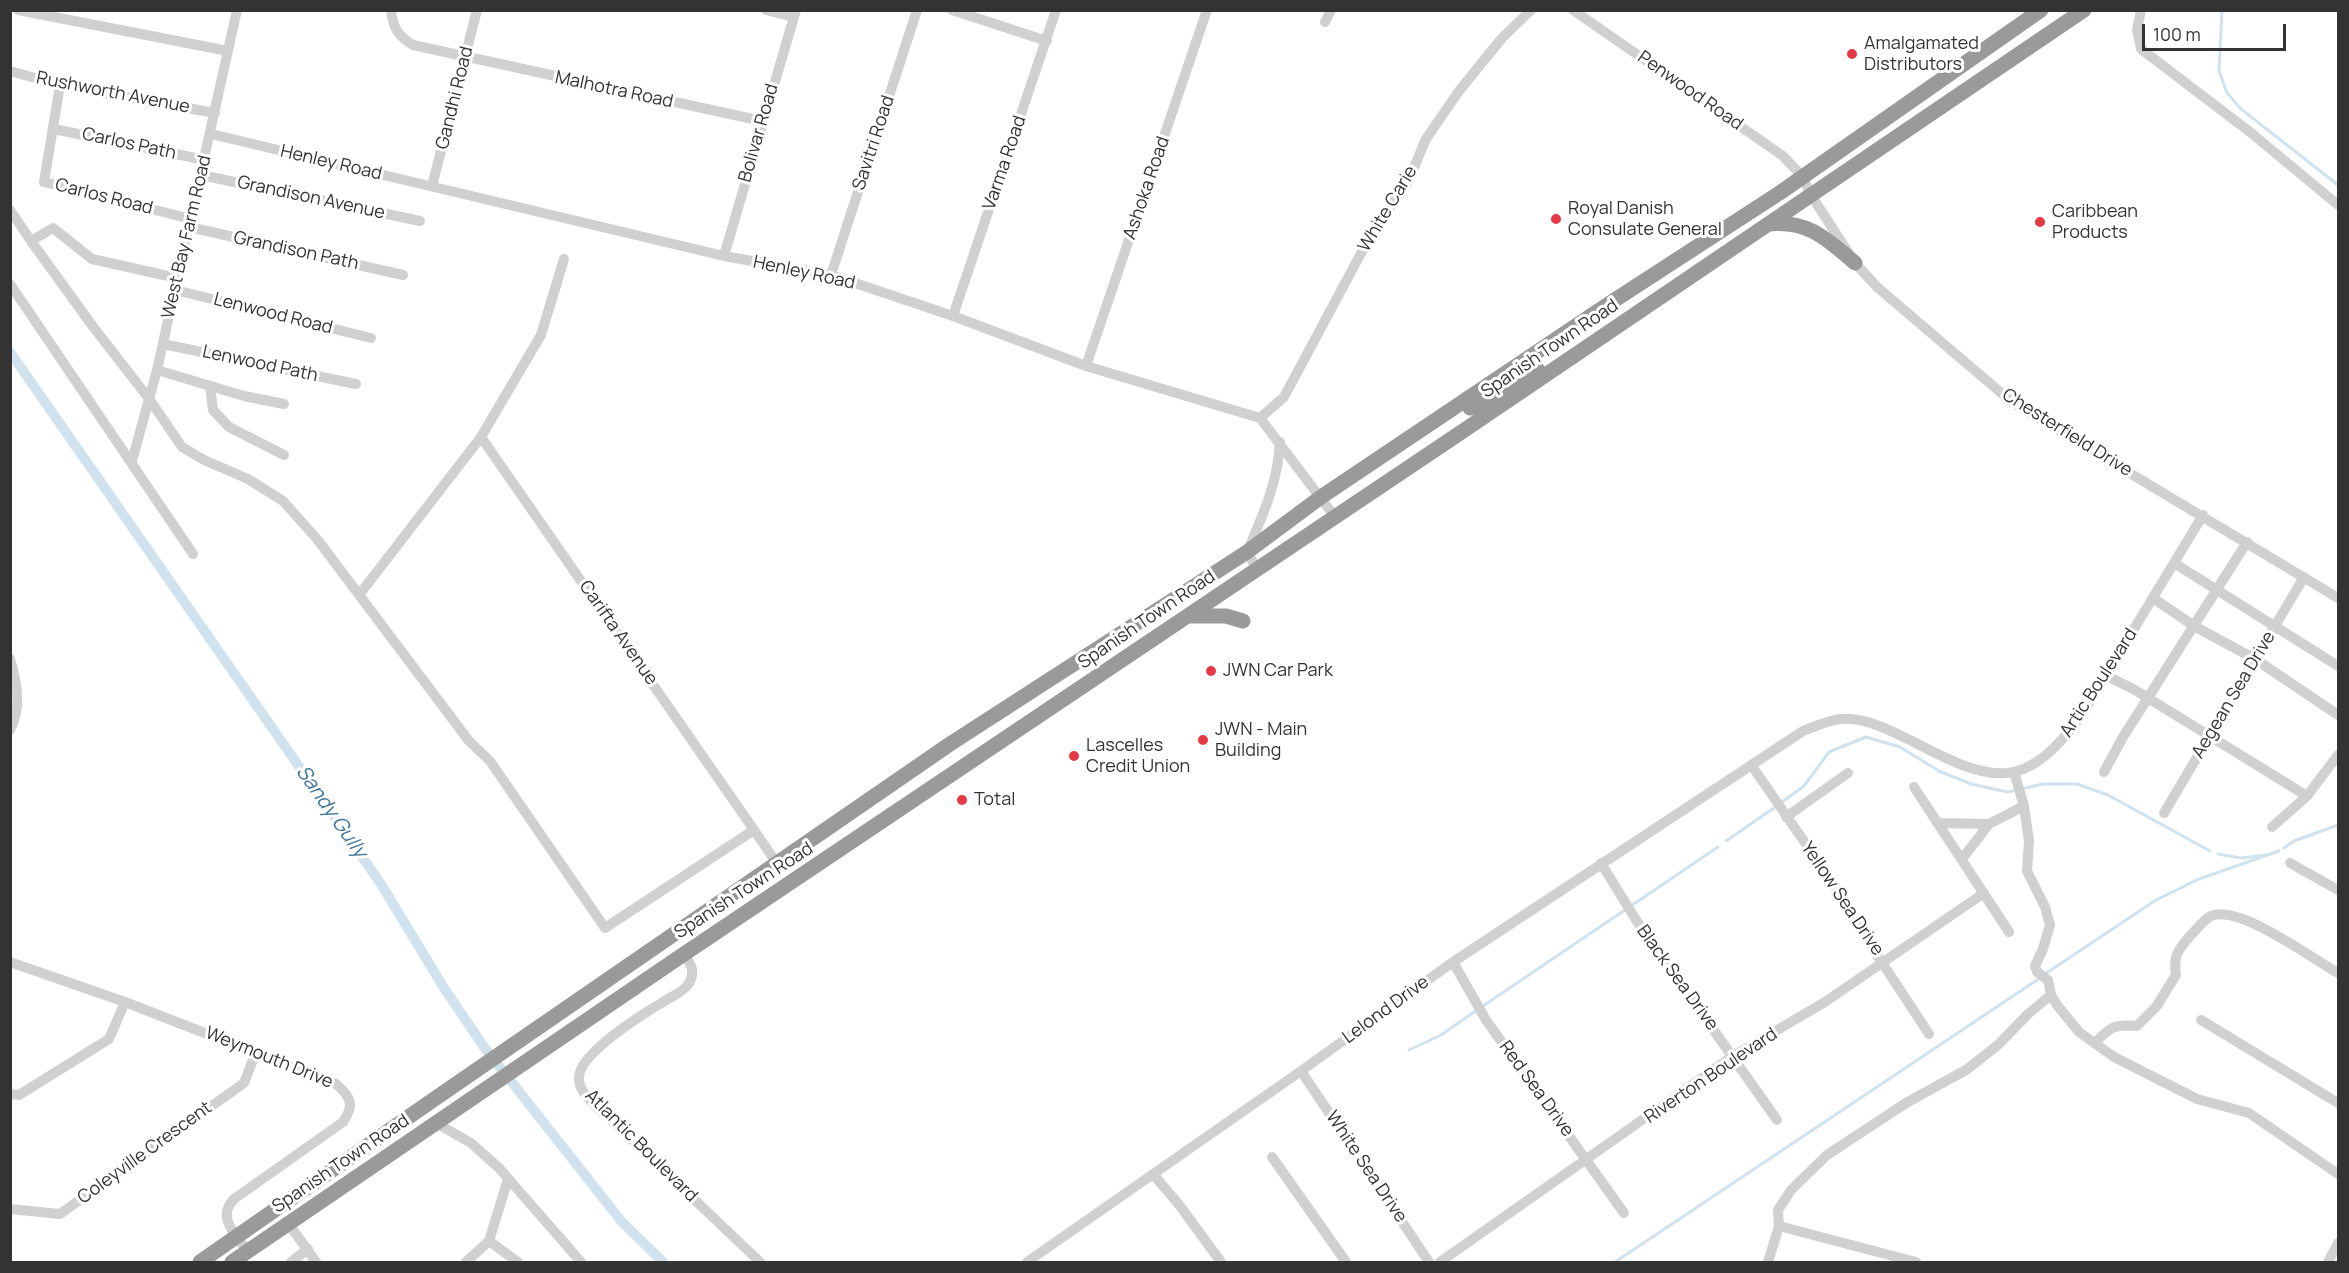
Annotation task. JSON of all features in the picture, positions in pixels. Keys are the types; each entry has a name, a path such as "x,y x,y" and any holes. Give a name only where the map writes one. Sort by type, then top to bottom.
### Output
{"highway":[{"name":"Spanish Town Road","path":"200,1263 950,744 1247,552 1321,498 1604,307 1803,177 2042,10"},
{"name":"Spanish Town Road","path":"232,1263 684,954 1601,338 2084,10"},
{"path":"1767,224 1784,222 1805,227 1825,238 1856,263"},
{"path":"1460,405 1469,409 1593,338 1601,338"},
{"path":"1186,616 1226,616 1243,621"},
{"path":"950,744 966,765"}],"street":[{"path":"18,10 228,51"},
{"name":"West Bay Farm Road","path":"132,461 157,370 237,10"},
{"name":"Malhotra Road","path":"391,10 393,25 402,38 413,45 762,121"},
{"name":"Gandhi Road","path":"432,186 477,10"},
{"path":"766,10 795,14"},
{"name":"Savitri Road","path":"831,275 916,10"},
{"path":"952,10 1047,40"},
{"name":"Varma Road","path":"952,316 1056,10"},
{"name":"Ashoka Road","path":"1086,366 1207,10"},
{"path":"1325,22 1331,10"},
{"name":"White Carie","path":"1260,418 1284,397 1374,229 1407,184 1426,139 1459,91 1502,38 1531,10"},
{"name":"Penwood Road","path":"1573,10 1783,156 1803,177"},
{"path":"2141,10 2137,30 2141,49 2250,132 2338,205"},
{"name":"Bolivar Road","path":"724,256 795,14"},
{"name":"Rushworth Avenue","path":"10,72 60,85 215,114"},
{"name":"Carlos Road","path":"60,85 44,182 190,223"},
{"name":"Carlos Path","path":"54,129 205,160"},
{"name":"Henley Road","path":"211,134 724,256 831,275 952,316 1086,366 1260,418"},
{"name":"Grandison Avenue","path":"201,175 420,221"},
{"name":"Chesterfield Drive","path":"1803,177 1811,195 1856,263 1877,288 2023,410 2204,515 2338,598"},
{"path":"10,210 182,447 204,460 248,479 283,501 317,538 469,741 490,761 605,927 754,830"},
{"name":"Grandison Path","path":"190,223 403,275"},
{"path":"31,241 53,228 92,259 177,278"},
{"path":"359,595 481,437 541,335 564,259"},
{"path":"10,284 193,554"},
{"name":"Lenwood Road","path":"175,290 371,338"},
{"name":"Lenwood Path","path":"163,344 356,384"},
{"path":"157,370 244,396 284,404"},
{"path":"210,386 213,410 229,427 284,455"},
{"path":"1260,418 1335,517"},
{"name":"Carifta Avenue","path":"481,437 778,865"},
{"path":"1257,569 1247,552 1273,490 1279,465 1280,442"},
{"name":"Artic Boulevard","path":"1752,766 1803,731 1824,723 1850,719 1892,731 1973,771 2015,776 2037,763 2059,745 2083,713 2204,515"},
{"path":"2104,772 2123,737 2247,542"},
{"path":"2174,563 2338,666"},
{"name":"Aegean Sea Drive","path":"2164,813 2304,577"},
{"path":"2153,598 2194,626 2255,659 2338,715"},
{"path":"10,659 17,697 16,711 10,730"},
{"path":"2105,675 2307,796"},
{"path":"2272,827 2307,796 2338,755"},
{"name":"Yellow Sea Drive","path":"1752,766 1837,889 1929,1034"},
{"name":"Lelond Drive","path":"1027,1263 1453,962 1752,766"},
{"path":"1786,817 1848,773"},
{"path":"2015,776 2023,802 2029,841 2027,871 2045,907 2050,925 2043,950 2035,966 2037,972 2048,980 2051,995 2079,1032 2114,1058 2197,1099 2249,1113 2338,1174"},
{"path":"1914,787 2009,932"},
{"path":"1962,860 1989,824 2023,802"},
{"path":"1937,823 1989,824"},
{"path":"2290,863 2338,890"},
{"name":"Black Sea Drive","path":"1600,864 1633,916 1777,1120"},
{"name":"Riverton Boulevard","path":"1440,1263 1733,1056 1826,1002 1984,893"},
{"path":"2095,1043 2108,1029 2121,1025 2136,1026 2148,1017 2176,975 2174,960 2178,950 2206,920 2220,914 2256,923 2338,973"},
{"name":"Atlantic Boulevard","path":"684,954 693,968 691,981 682,990 662,1002 591,1055 580,1068 579,1079 583,1092 760,1263"},
{"name":"Weymouth Drive","path":"10,962 125,1002 256,1052 336,1084 346,1092 350,1102 349,1113 343,1122 227,1206 226,1216 229,1226 247,1251"},
{"name":"Red Sea Drive","path":"1453,962 1486,1020 1624,1213"},
{"path":"1767,1263 1779,1226 1778,1209 1791,1190 1827,1155 1906,1103 1966,1070 1998,1045 2028,1014 2051,995"},
{"path":"10,1094 19,1095 109,1039 125,1002"},
{"path":"2201,1020 2338,1103"},
{"name":"Coleyville Crescent","path":"10,1209 60,1214 244,1083 256,1052"},
{"name":"White Sea Drive","path":"1301,1071 1429,1263"},
{"path":"436,1123 471,1143 508,1179 581,1263"},
{"path":"1272,1157 1346,1263"},
{"path":"1153,1174 1180,1206 1221,1263"},
{"path":"466,1263 489,1240 508,1179"},
{"path":"288,1223 316,1263"},
{"path":"1779,1226 1916,1263"},
{"path":"489,1240 518,1263"},
{"path":"2328,1263 2338,1243"},
{"path":"291,1263 308,1250"}],"waterway":[{"path":"2222,10 2219,71 2227,93 2241,109 2338,185"},
{"name":"Sandy Gully","path":"10,352 381,884 444,988 484,1047 622,1222 663,1262"},
{"path":"1782,802 1804,786 1829,752 1866,737 1900,747 1939,771 1971,784 2008,792 2043,784 2077,784 2108,795 2210,851"},
{"path":"1726,841 1777,806"},
{"path":"2284,848 2294,841 2338,825"},
{"path":"1483,1006 1718,847"},
{"path":"2045,974 2156,900 2199,879 2279,851"},
{"path":"2218,854 2241,858 2267,855"},
{"path":"1615,1262 2040,978"},
{"path":"1409,1050 1441,1035 1477,1010"}],"place":[{"name":"Amalgamated Distributors","path":"1852,54"},
{"name":"Royal Danish Consulate General","path":"1556,219"},
{"name":"Caribbean Products","path":"2040,222"},
{"name":"JWN Car Park","path":"1211,671"},
{"name":"JWN - Main Building","path":"1203,740"},
{"name":"Lascelles Credit Union","path":"1074,756"},
{"name":"Total","path":"962,800"}]}
